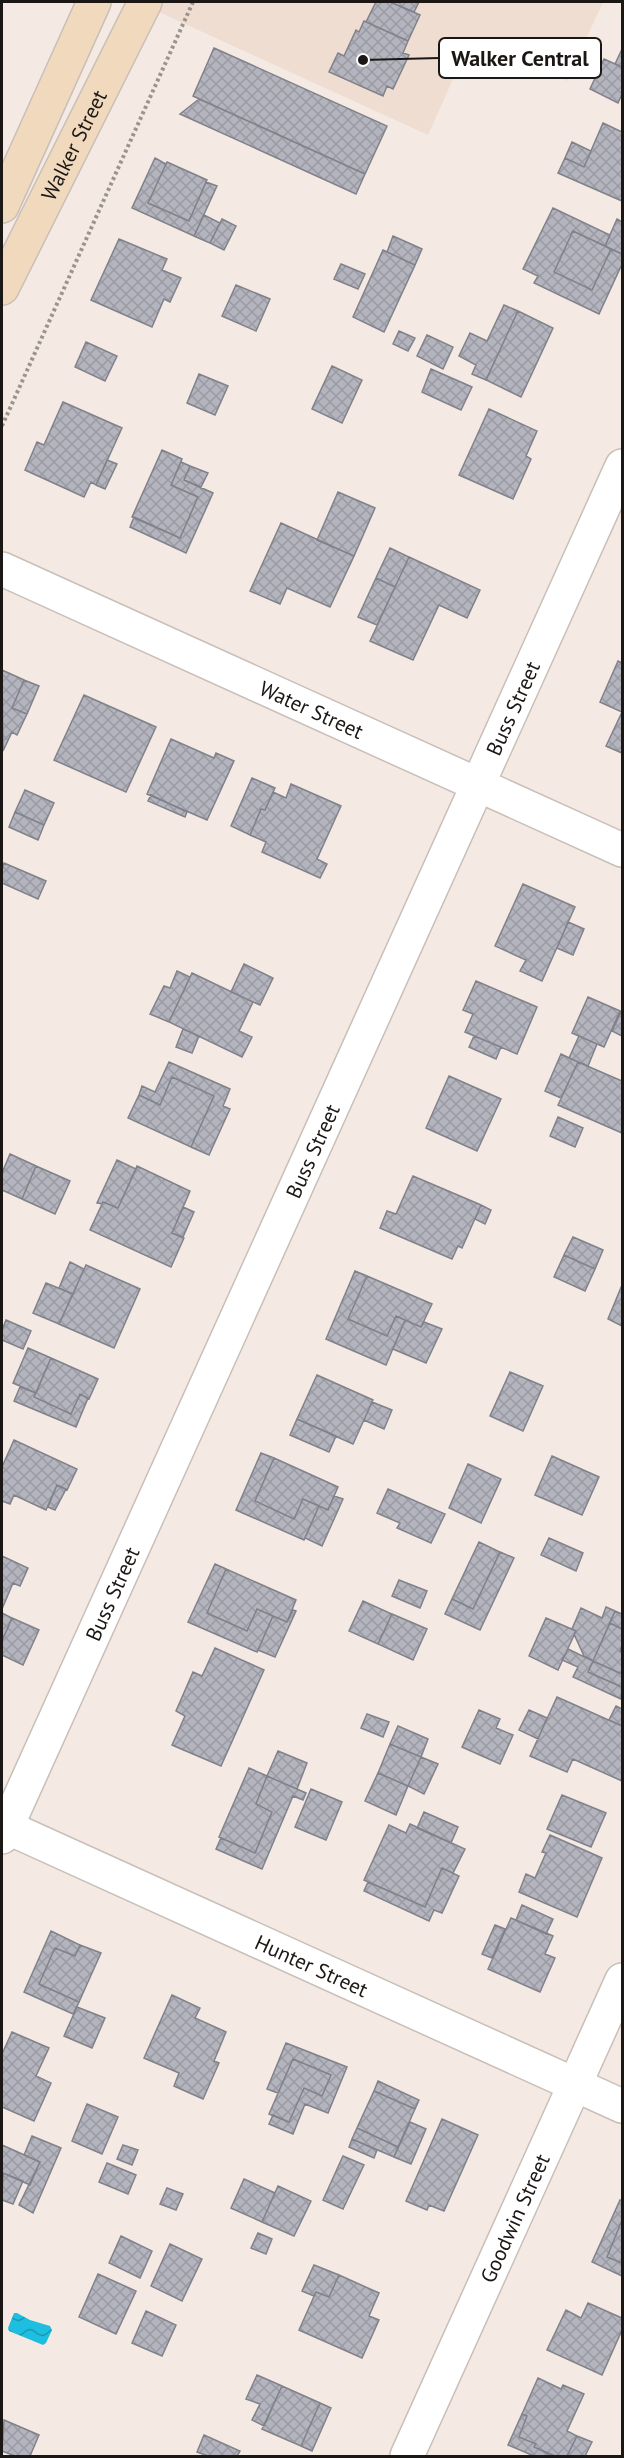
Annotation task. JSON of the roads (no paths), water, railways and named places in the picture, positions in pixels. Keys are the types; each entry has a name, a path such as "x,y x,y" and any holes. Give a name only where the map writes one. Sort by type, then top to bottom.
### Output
{"main road":[{"name":"Walker Street","path":"2,206 93,2"},
{"name":"Walker Street","path":"2,288 145,2"}],"street":[{"name":"Buss Street","path":"3,1830 622,466"},
{"name":"Water Street","path":"2,569 622,850"},
{"name":"Hunter Street","path":"3,1830 622,2106"},
{"name":"Goodwin Street","path":"407,2457 622,1980"}],"water":[{"path":"14,2313 50,2326 52,2330 46,2343 43,2345 9,2331"}],"place":[{"name":"Walker Central","path":"363,60"}]}
